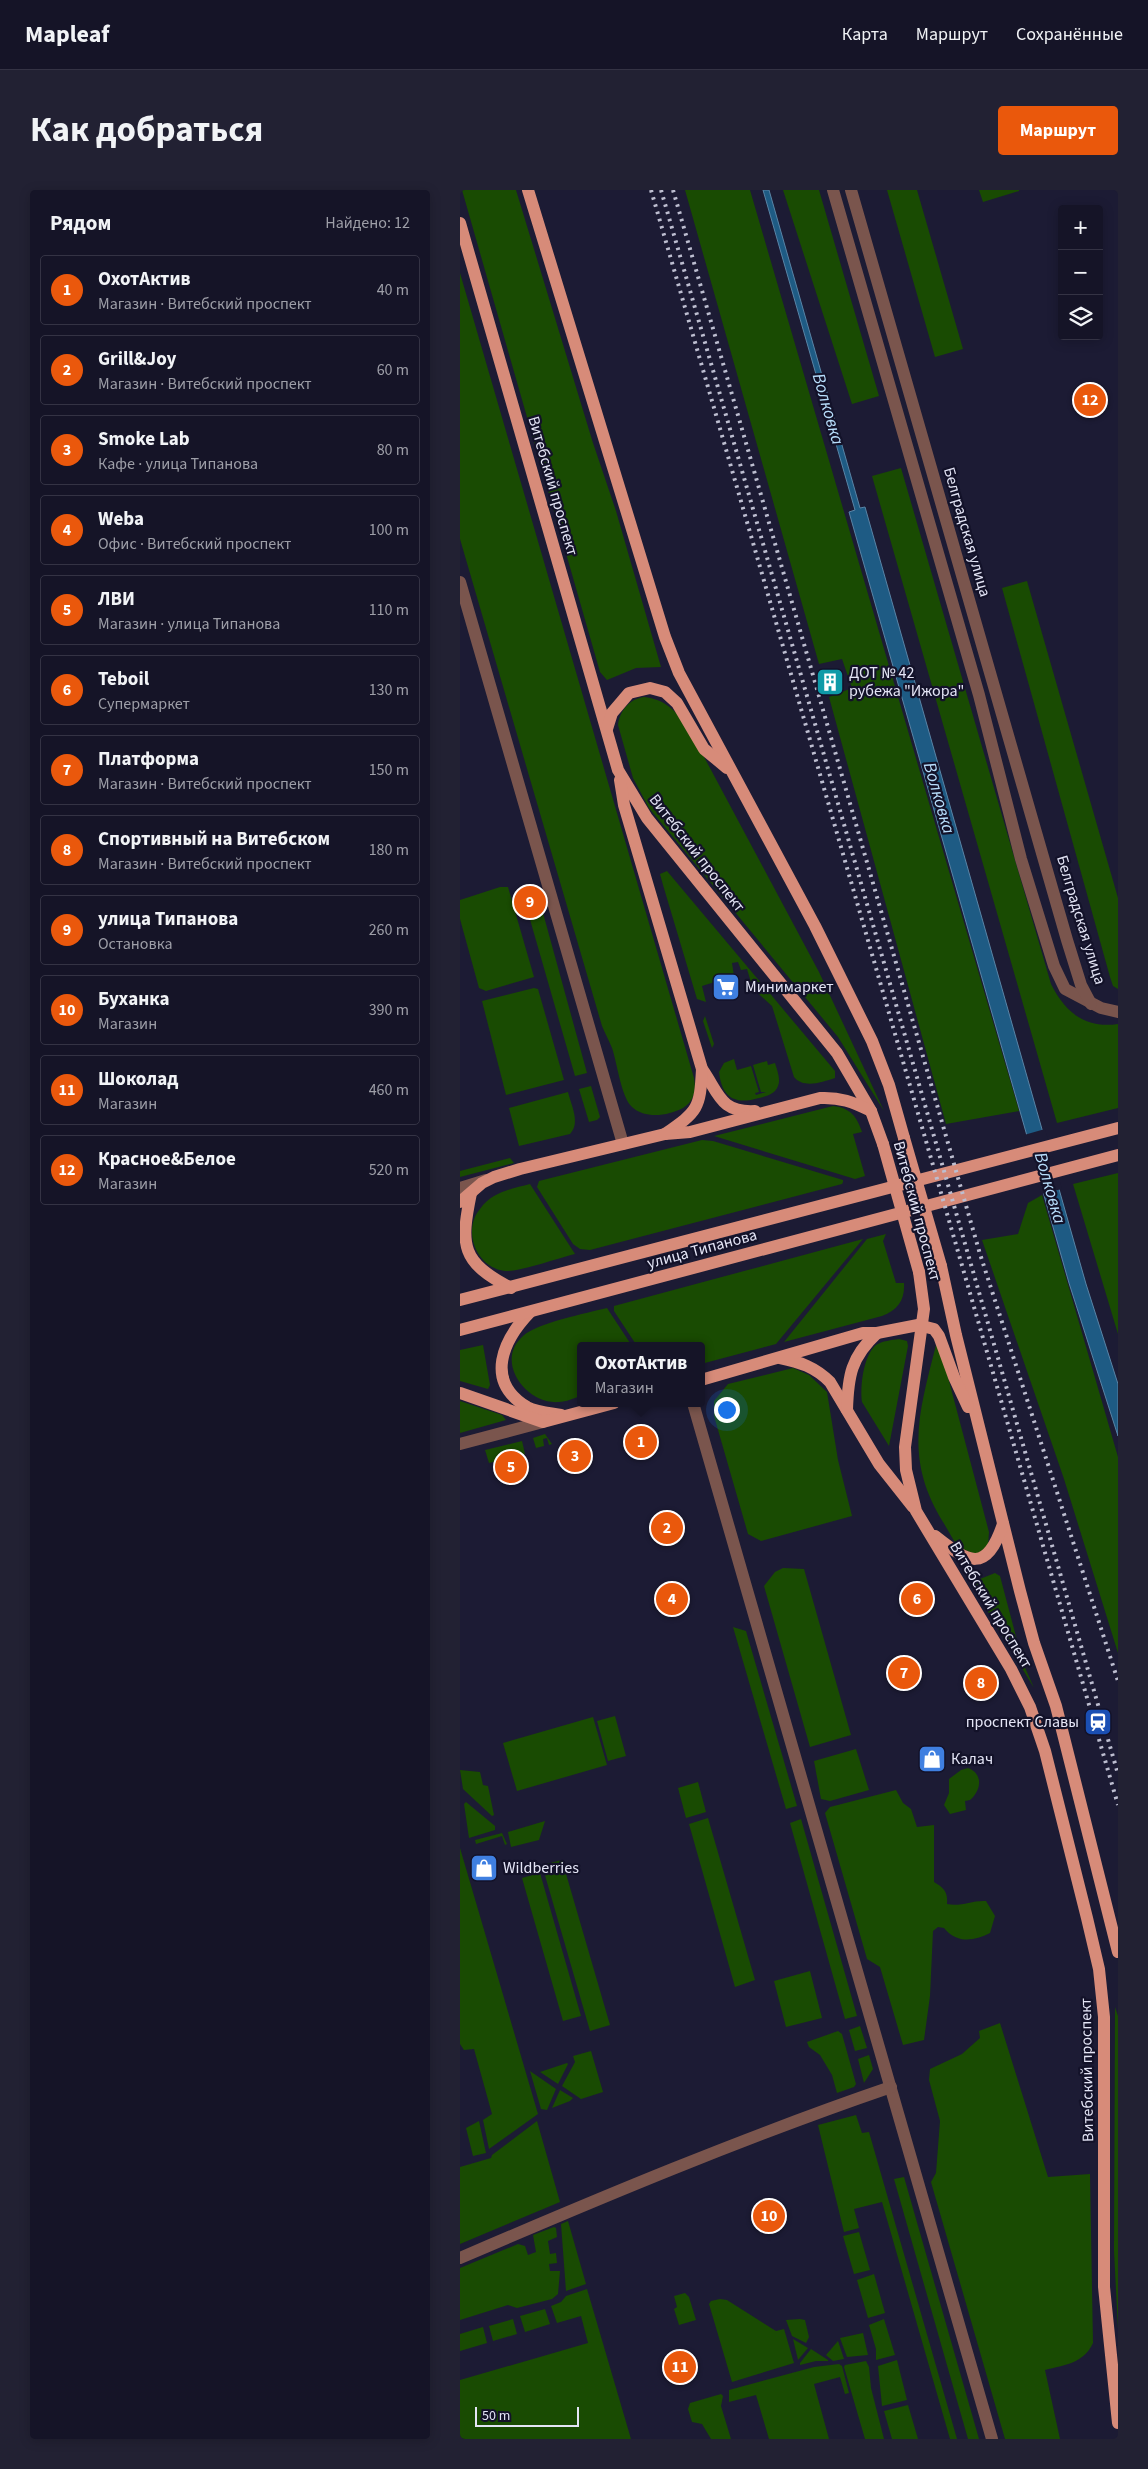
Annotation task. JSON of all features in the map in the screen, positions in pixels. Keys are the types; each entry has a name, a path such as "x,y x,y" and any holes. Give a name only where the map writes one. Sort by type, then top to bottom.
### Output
{"main road":[{"name":"Витебский проспект","path":"528,190 665,637 679,672 815,926 872,1041 889,1085 941,1266 1003,1524 1034,1643 1056,1706 1118,1952"},
{"name":"Витебский проспект","path":"460,223 618,770 647,818 826,1038 852,1077 871,1111 883,1144 919,1272 924,1309 905,1438 906,1470 916,1511 1011,1669 1030,1707 1045,1752 1099,1969 1105,2040 1105,2301 1118,2423"},
{"path":"607,730 612,713 629,693 650,688 665,692 677,702 704,749 731,771"},
{"path":"618,770 624,806 702,1069 701,1095 697,1107 688,1117 665,1134"},
{"path":"702,1069 713,1084 718,1098 731,1109 746,1111 771,1110"},
{"path":"460,1202 468,1188 494,1177 665,1134 690,1132 820,1098 835,1097 847,1100 871,1111"},
{"name":"улица Типанова","path":"460,1300 1118,1128"},
{"name":"улица Типанова","path":"460,1330 1118,1155"},
{"path":"468,1188 461,1230 466,1252 477,1268 511,1288"},
{"path":"530,1311 513,1330 506,1343 502,1359 503,1375 509,1389 519,1401 548,1418"},
{"path":"705,1379 780,1358 804,1348 863,1333 876,1333 922,1325 934,1329 939,1336 954,1377 981,1434"},
{"path":"847,1410 852,1366 863,1345 876,1333"},
{"path":"780,1358 804,1363 823,1375 836,1390 879,1464 916,1511"},
{"path":"460,1393 548,1418 566,1416 599,1407"},
{"path":"928,1530 956,1553 970,1560 990,1552 1003,1524"}],"street":[{"name":"Белградская улица","path":"833,190 979,694 1042,932 1054,966 1065,989 1091,1004"},
{"name":"Белградская улица","path":"851,190 1081,985 1091,1004"},
{"path":"460,582 623,1144"},
{"path":"1091,1004 1118,1012"},
{"path":"694,1407 992,2439"},
{"path":"460,1444 548,1418"},
{"path":"460,2258 561,2215 807,2116 891,2087"}],"green space":[{"path":"462,190 516,190 593,443 616,511 661,667 636,668 607,680 600,672"},
{"path":"685,190 750,190 1019,1111 946,1124 829,697 852,688 842,659 819,664"},
{"path":"783,190 819,190 879,396 852,404"},
{"path":"887,190 917,190 963,349 935,357"},
{"path":"979,190 1019,190 1019,191 983,202"},
{"path":"460,273 694,1078 695,1090 690,1102 683,1108 671,1113 650,1115 637,1111 625,1096 612,1048 602,1026 460,539"},
{"path":"901,468 1051,984 1063,1003 1077,1016 1096,1024 1118,1024 1118,1108 1057,1123 872,476"},
{"path":"1027,581 1118,898 1118,989 1113,986 1110,977 1002,588"},
{"path":"644,697 664,703 687,725 819,972 884,1111 838,1037 649,808 633,778 618,725 626,706 634,700"},
{"path":"667,871 835,1071 835,1078 808,1084 798,1081 794,1077 772,1006 753,989 747,969 741,970 738,962 732,963 734,976 702,986 706,1002 697,999 660,874"},
{"path":"500,887 508,887 534,977 486,991 479,988 460,919 460,900"},
{"path":"543,913 587,1073 575,1076 529,916"},
{"path":"534,988 538,989 564,1080 506,1095 482,1001"},
{"path":"705,1016 714,1044 712,1048 703,1021"},
{"path":"734,1059 737,1070 751,1066 759,1092 755,1093 756,1095 766,1092 761,1092 753,1065 767,1061 768,1065 775,1063 779,1077 777,1089 773,1093 751,1100 743,1101 731,1097 723,1088 719,1072 724,1063"},
{"path":"591,1086 600,1117 589,1122 579,1089"},
{"path":"568,1092 575,1119 575,1125 570,1134 519,1146 509,1108"},
{"path":"833,1106 849,1111 858,1122 862,1132 853,1134 865,1176 855,1179 714,1136"},
{"path":"702,1140 713,1141 843,1180 843,1182 842,1184 590,1250 580,1249 573,1244 537,1187 539,1181"},
{"path":"510,1158 514,1163 460,1177 460,1171"},
{"path":"1118,1173 1118,1334 1073,1184"},
{"path":"530,1184 575,1254 512,1271 495,1268 486,1263 475,1247 472,1227 475,1218 485,1203 496,1195"},
{"path":"1042,1195 1118,1457 1118,1653 1064,1479 982,1240 1018,1234 1028,1203"},
{"path":"886,1234 883,1241 896,1283 904,1283 902,1299 899,1304 892,1311 882,1316 784,1342 867,1239"},
{"path":"863,1239 776,1344 705,1363 705,1342 634,1342 614,1311 614,1306"},
{"path":"607,1308 629,1342 577,1342 577,1397 562,1402 547,1401 525,1389 518,1380 513,1369 512,1357 515,1346 530,1331"},
{"path":"899,1339 907,1341 908,1346 889,1446 862,1402 862,1380 868,1356 876,1345"},
{"path":"483,1345 490,1385 488,1389 460,1381 460,1350"},
{"path":"936,1345 940,1347 989,1532 988,1546 977,1554 959,1546 953,1539 931,1499 923,1477 918,1435 920,1414"},
{"path":"793,1368 809,1375 827,1392 838,1460 852,1516 761,1541 748,1534 714,1416 714,1401 728,1384"},
{"path":"460,1401 502,1415 506,1420 460,1433"},
{"path":"545,1434 552,1444 549,1445 547,1438 543,1439 544,1446 536,1448 533,1438"},
{"path":"522,1441 525,1454 489,1463 485,1450"},
{"path":"783,1568 804,1569 851,1735 810,1747 764,1586 775,1572"},
{"path":"995,1573 1000,1576 1023,1663 1034,1688 973,1587 975,1581"},
{"path":"733,1627 746,1631 797,1806 786,1809"},
{"path":"615,1716 626,1756 608,1761 597,1721"},
{"path":"593,1717 607,1765 517,1791 503,1743"},
{"path":"856,1749 869,1790 830,1801 821,1799 814,1761"},
{"path":"968,1768 977,1774 979,1778 977,1792 970,1800 965,1801 966,1810 950,1814 944,1805 949,1793 949,1779 961,1770"},
{"path":"460,1770 480,1772 483,1785 488,1786 494,1815 492,1816 463,1789"},
{"path":"698,1782 706,1812 686,1818 678,1788"},
{"path":"896,1790 903,1803 911,1809 917,1827 934,1825 934,1882 945,1891 947,1904 957,1905 986,1901 995,1916 990,1933 977,1938 959,1939 944,1928 938,1927 933,1931 930,1996 924,2040 903,2045 880,1967 867,1959 825,1813 830,1807"},
{"path":"466,1802 495,1826 495,1830 469,1838 464,1804"},
{"path":"708,1818 755,1980 735,1987 689,1824"},
{"path":"801,1819 857,2016 845,2019 790,1823"},
{"path":"545,1821 539,1840 511,1847 508,1832"},
{"path":"502,1833 507,1844 505,1845 502,1836 476,1844 475,1840"},
{"path":"460,1848 538,2114 489,2149 483,2120 492,2114 474,2049 464,2050 460,2044"},
{"path":"562,1860 610,2025 590,2031 542,1865"},
{"path":"540,1873 581,2016 563,2021 522,1878"},
{"path":"810,1971 822,2018 786,2027 774,1981"},
{"path":"1115,2007 1118,2016 1118,2329 1114,2251"},
{"path":"1000,2023 1048,2177 1090,2174 1093,2343 1085,2355 1079,2359 1067,2365 1045,2370 1060,2439 1005,2439 931,2182 936,2173 940,2121 929,2080 930,2069 962,2054 980,2038 979,2031"},
{"path":"860,2026 867,2048 855,2051 849,2030"},
{"path":"838,2031 842,2034 856,2084 854,2087 837,2093 832,2075 820,2055 809,2047 807,2042"},
{"path":"591,2051 603,2092 581,2099 562,2086 575,2062 573,2056"},
{"path":"869,2055 873,2069 864,2083 858,2059"},
{"path":"567,2063 558,2084 540,2072"},
{"path":"530,2071 556,2089 547,2110 541,2109"},
{"path":"560,2090 573,2098 552,2108"},
{"path":"856,2115 862,2133 869,2132 957,2439 950,2439 882,2202 854,2209 859,2228 844,2232 818,2125"},
{"path":"479,2121 486,2153 473,2156 466,2128"},
{"path":"537,2121 560,2202 460,2244 460,2167 491,2158 492,2155"},
{"path":"904,2177 979,2439 968,2439 894,2179"},
{"path":"568,2221 586,2284 566,2291 561,2224"},
{"path":"554,2227 556,2228 557,2237 548,2241 550,2254 556,2253 557,2263 549,2264 550,2271 560,2271 558,2294 552,2299 517,2308 508,2305 460,2320 460,2268 518,2244 525,2246 528,2255 536,2252 533,2235"},
{"path":"859,2232 870,2270 854,2274 843,2236"},
{"path":"874,2274 885,2313 868,2318 857,2280"},
{"path":"587,2289 631,2439 460,2439 460,2380 588,2343 581,2316 557,2323 551,2306 561,2302 566,2296"},
{"path":"685,2293 689,2297 696,2320 679,2325 674,2309 677,2307 674,2296"},
{"path":"727,2300 776,2331 784,2329 794,2363 732,2382 709,2304 711,2301"},
{"path":"545,2309 550,2324 525,2332 520,2316"},
{"path":"513,2319 517,2334 493,2341 489,2326"},
{"path":"884,2319 895,2355 876,2360 876,2349 869,2325"},
{"path":"786,2320 805,2320 809,2337 806,2343 792,2336"},
{"path":"483,2327 487,2343 460,2351 460,2334"},
{"path":"863,2333 868,2355 847,2357 840,2338"},
{"path":"793,2339 808,2348 798,2360"},
{"path":"838,2341 844,2359 833,2361 826,2355"},
{"path":"811,2349 828,2361 816,2361 800,2365"},
{"path":"897,2360 907,2400 882,2406 878,2366"},
{"path":"866,2361 869,2367 871,2388 884,2439 865,2439 844,2367 845,2365"},
{"path":"839,2364 842,2366 849,2393 845,2394 840,2377 814,2384 829,2439 769,2439 756,2395 729,2402 729,2390 814,2367"},
{"path":"721,2394 723,2396 721,2406 731,2439 711,2439 702,2424 692,2422 688,2409 690,2403"},
{"path":"908,2405 918,2439 892,2439 884,2411"}],"water":[{"name":"Волковка","path":"763,190 769,190 860,508 865,507 1086,1284 1118,1384 1118,1436 1069,1283 849,512 855,510"}],"pier":[{"path":"1045,1129 1062,1189 1041,1194 1024,1135"}],"railway":[{"path":"651,190 1118,1805"},
{"path":"661,190 1118,1774"},
{"path":"673,190 980,1254 1118,1681"}],"place":[{"name":"Красное&Белое","path":"1090,400"},
{"name":"ДОТ № 42 рубежа \"Ижора\"","path":"830,682"},
{"name":"улица Типанова","path":"530,902"},
{"name":"Минимаркет","path":"726,987"},
{"name":"ОхотАктив","path":"641,1442"},
{"name":"Smoke Lab","path":"575,1456"},
{"name":"ЛВИ","path":"511,1467"},
{"name":"Grill&Joy","path":"667,1528"},
{"name":"Weba","path":"672,1599"},
{"name":"Teboil","path":"917,1599"},
{"name":"Платформа","path":"904,1673"},
{"name":"Спортивный на Витебском","path":"981,1683"},
{"name":"проспект Славы","path":"1098,1722"},
{"name":"Калач","path":"932,1759"},
{"name":"Wildberries","path":"484,1868"},
{"name":"Буханка","path":"769,2216"},
{"name":"Шоколад","path":"680,2367"}]}
